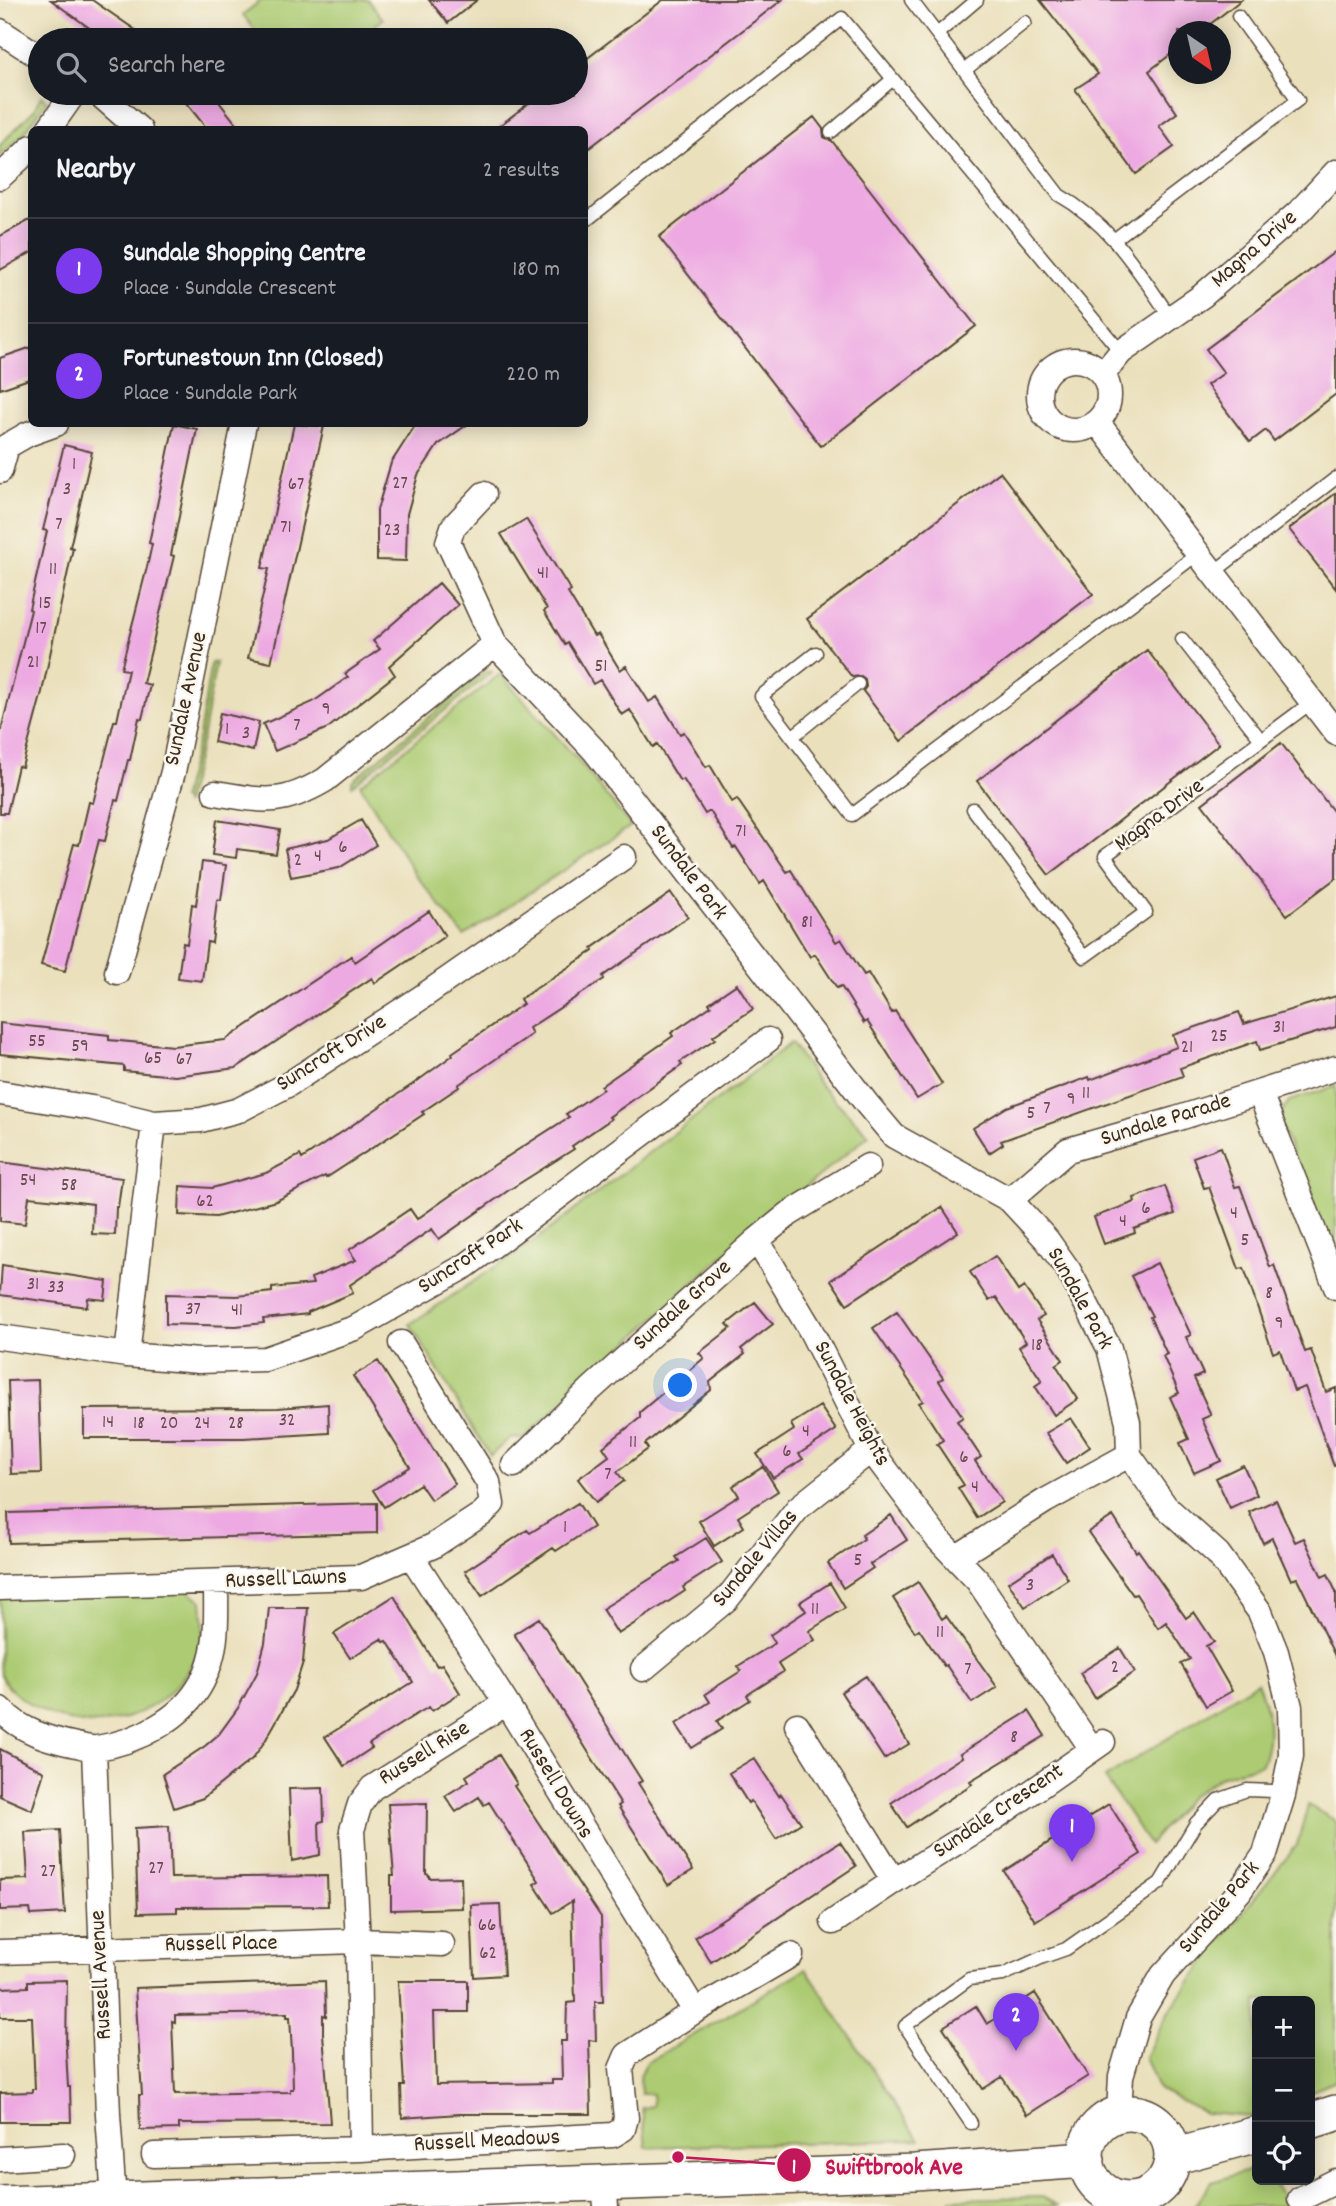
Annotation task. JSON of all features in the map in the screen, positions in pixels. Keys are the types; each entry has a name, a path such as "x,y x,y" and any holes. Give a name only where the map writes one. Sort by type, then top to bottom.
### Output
{"street":[{"path":"0,32 28,50"},
{"path":"51,126 66,105"},
{"path":"112,105 135,126"},
{"path":"0,177 28,151"},
{"name":"Magna Drive","path":"1102,374 1121,352 1202,296 1299,212 1336,172"},
{"path":"1070,360 1083,360 1094,365 1107,383 1108,404 1097,422 1075,431 1052,424 1039,404 1038,391 1049,370 1070,360"},
{"path":"1097,422 1336,733"},
{"path":"0,471 7,446 48,427"},
{"name":"Sundale Avenue","path":"117,971 172,775 243,427"},
{"name":"Sundale Park","path":"484,494 453,527 448,541 495,644 594,750 793,1012 894,1136 1010,1200 1047,1240 1069,1271 1109,1348 1128,1422 1129,1455 1166,1507 1217,1554 1260,1612 1276,1653 1290,1707 1291,1756 1283,1795 1265,1854 1239,1892 1163,1975 1138,2018 1121,2076 1119,2114"},
{"path":"215,793 265,802 290,798 307,790 325,780 495,644"},
{"name":"Suncroft Drive","path":"0,1093 92,1108 154,1123 201,1120 239,1110 289,1084 513,936 624,857"},
{"name":"Suncroft Park","path":"0,1337 127,1355 199,1361 265,1359 355,1328 467,1265 768,1040"},
{"name":"Sundale Parade","path":"1010,1200 1068,1150 1177,1119 1336,1068"},
{"path":"1260,1093 1336,1286"},
{"path":"127,1355 154,1123"},
{"name":"Sundale Grove","path":"514,1465 590,1390 757,1240 789,1214 868,1166"},
{"name":"Sundale Heights","path":"757,1240 810,1329 870,1450 937,1538 978,1581 1098,1745"},
{"name":"Russell Lawns","path":"0,1588 361,1577 433,1546 482,1514 492,1504 488,1482 401,1343"},
{"name":"Sundale Villas","path":"643,1669 727,1599 798,1508 870,1450"},
{"path":"957,1557 1045,1501 1129,1455"},
{"name":"Russell Downs","path":"412,1557 506,1703 695,2011"},
{"path":"0,1709 11,1720 46,1739 94,1749 140,1736 175,1716 202,1683 216,1642 216,1583"},
{"name":"Russell Rise","path":"358,1941 352,1830 360,1804 372,1788 506,1703"},
{"path":"797,1725 894,1881"},
{"name":"Sundale Crescent","path":"833,1922 983,1826 1098,1745"},
{"name":"Russell Avenue","path":"94,1749 108,2114 114,2200"},
{"path":"358,1941 361,2149"},
{"name":"Russell Place","path":"0,1952 358,1941 442,1944"},
{"path":"695,2011 791,1955"},
{"name":"Russell Meadows","path":"154,2155 361,2149 613,2135 623,2129 626,2118 621,2069 627,2054 695,2011"},
{"path":"1132,2113 1157,2122 1166,2132 1171,2144 1173,2157 1169,2172 1161,2185 1134,2202 1108,2193 1098,2185 1090,2173 1087,2161 1091,2136 1098,2126 1119,2114 1132,2113"},
{"path":"1173,2157 1252,2135"},
{"path":"0,2160 63,2155"},
{"path":"0,2204 114,2200 605,2195 1087,2161"},
{"path":"1300,2199 1336,2180"}],"lane":[{"path":"911,0 1059,195 1076,204 1115,239 1171,318"},
{"path":"937,34 977,0"},
{"path":"1115,239 1298,100 1238,16"},
{"path":"588,219 842,18 1121,352"},
{"path":"965,70 1025,22"},
{"path":"831,132 893,79"},
{"path":"816,653 761,696 852,815 1206,562 1336,478"},
{"path":"1182,639 1261,740"},
{"path":"792,737 858,684"},
{"name":"Magna Drive","path":"973,809 1084,957 1146,912 1105,856 1311,702"},
{"path":"971,2123 905,2026 969,1979 1003,1975 1043,1956 1066,1949 1160,1883 1196,1823 1218,1800 1247,1790 1272,1791 1283,1795"}],"green space":[{"path":"261,0 368,0 383,19 372,28 253,28 243,15"},
{"path":"36,105 44,105 24,133 0,156 0,145"},
{"path":"216,662 202,739 185,804 182,799 199,736 211,663"},
{"path":"485,671 492,672 352,786 352,781"},
{"path":"500,674 577,759 631,826 464,936 415,874 360,785"},
{"path":"791,1043 820,1085 869,1135 726,1253 523,1439 511,1437 490,1456 410,1324 537,1239"},
{"path":"1336,1086 1336,1258 1278,1118 1289,1101"},
{"path":"187,1590 202,1601 202,1643 187,1672 151,1707 129,1717 105,1723 81,1723 56,1717 32,1705 7,1685 1,1676 0,1597"},
{"path":"1257,1682 1264,1702 1269,1733 1262,1764 1219,1777 1190,1797 1149,1844 1105,1778"},
{"path":"1308,1805 1336,1821 1336,2081 1315,2090 1315,1996 1252,1996 1252,2117 1205,2113 1158,2089 1145,2057 1167,2014 1215,1947 1297,1845"},
{"path":"806,1969 919,2140 646,2147 642,2108 653,2106 652,2094 641,2094 640,2076 646,2063"},
{"path":"1252,2170 1252,2185 1276,2185 1286,2206 1194,2206 1211,2182"},
{"path":"1042,2197 1059,2206 950,2206 951,2199"}],"building":[{"path":"51,0 92,0 133,28 90,28"},
{"path":"429,0 477,0 448,23"},
{"path":"663,0 782,0 588,149 588,126 499,126 526,105 588,105 588,58"},
{"path":"1040,0 1241,0 1214,21 1168,21 1168,56 1149,71 1177,113 1159,126 1174,147 1136,174 1075,89 1098,74"},
{"path":"188,105 221,105 238,126 205,126"},
{"path":"814,117 823,129 824,137 832,141 976,326 821,446 659,237"},
{"path":"28,221 28,254 0,270 0,236"},
{"path":"1336,251 1336,394 1274,441 1266,430 1250,442 1207,385 1224,373 1206,349"},
{"path":"28,348 28,379 0,389 0,358"},
{"path":"173,427 197,429 171,555 174,556 143,683 150,685 142,719 139,718 130,760 118,801 115,800 105,841 99,840 65,971 41,965 74,844 79,845 89,802 93,803 114,721 117,721 128,670 121,669 147,567 152,544 149,543"},
{"path":"293,427 324,427 271,663 248,658 269,569 262,568"},
{"path":"414,427 464,427 438,445 418,475 407,514 406,561 377,560 377,510 391,463"},
{"path":"64,445 92,452 70,547 73,548 42,692 22,767 18,766 7,813 0,813 0,734 31,610 29,609 47,531 43,530"},
{"path":"1000,472 1093,594 901,741 863,691 866,687 865,679 861,676 852,677 807,619"},
{"path":"1336,493 1336,589 1289,529"},
{"path":"526,519 571,591 568,593 594,636 598,634 620,670 626,666 649,702 657,697 680,734 684,732 706,767 710,765 732,802 737,799 787,872 791,870 836,942 841,939 864,975 868,973 892,1013 895,1011 942,1084 917,1099 867,1021 864,1023 841,986 837,988 815,954 810,957 764,881 760,884 710,811 705,814 657,744 653,747 630,710 622,715 600,680 593,684 544,611 547,609 501,534"},
{"path":"439,583 458,605 389,666 395,675 328,728 275,751 263,724 313,702 348,677 345,674 380,649 373,641"},
{"path":"1147,650 1219,744 1049,875 977,781"},
{"path":"220,713 259,722 253,751 214,742"},
{"path":"1281,743 1336,815 1336,878 1287,915 1202,804"},
{"path":"217,820 280,830 276,854 237,849 236,858 212,855"},
{"path":"361,820 376,845 339,868 291,877 285,849 328,839"},
{"path":"202,862 226,865 221,900 217,900 212,943 207,942 202,981 178,978 183,943 187,944 192,904 196,905"},
{"path":"671,893 688,917 603,976 604,979 529,1028 532,1034 458,1085 459,1087 422,1112 424,1114 326,1178 325,1176 276,1201 216,1217 179,1215 180,1186 212,1188 266,1173 300,1155 302,1159 416,1082 453,1055 452,1053 523,1004 520,999 593,951 592,948"},
{"path":"429,911 445,936 375,983 372,978 236,1068 175,1076 124,1071 124,1066 0,1054 0,1023 109,1035 109,1040 173,1046 225,1040 351,956 355,962"},
{"path":"737,984 753,1009 713,1036 715,1039 680,1062 682,1065 609,1117 611,1119 572,1146 574,1149 439,1239 432,1229 350,1285 353,1293 308,1314 263,1319 264,1323 236,1326 166,1324 166,1294 237,1296 272,1292 272,1288 313,1284 311,1278 356,1260 349,1250 410,1209 417,1219 569,1117 566,1114 603,1089 601,1086 673,1036 671,1033 711,1006 709,1003"},
{"path":"1336,996 1336,1027 1260,1050 1257,1041 1180,1068 1183,1076 1001,1141 1003,1144 989,1153 973,1128 1007,1107 1089,1077 1090,1080 1177,1047 1173,1035 1239,1012 1244,1024"},
{"path":"1221,1147 1235,1187 1240,1186 1270,1267 1274,1265 1305,1352 1311,1350 1326,1392 1336,1388 1334,1466 1305,1387 1294,1391 1280,1350 1273,1353 1244,1268 1239,1269 1209,1187 1204,1188 1193,1157"},
{"path":"0,1162 122,1178 116,1207 115,1235 92,1234 93,1204 77,1202 29,1197 25,1224 0,1221"},
{"path":"1165,1186 1175,1214 1134,1229 1135,1233 1104,1244 1094,1217 1135,1202 1134,1198"},
{"path":"942,1207 958,1232 847,1304 831,1280"},
{"path":"995,1256 1018,1291 1024,1287 1044,1316 1037,1320 1063,1360 1056,1365 1078,1399 1054,1415 1035,1386 1042,1381 1019,1347 1026,1342 996,1297 989,1301 970,1272"},
{"path":"1157,1263 1191,1335 1186,1337 1203,1374 1194,1378 1211,1415 1202,1419 1221,1461 1194,1473 1180,1443 1189,1439 1170,1397 1179,1393 1163,1356 1167,1354 1150,1317 1152,1316 1131,1276"},
{"path":"2,1265 107,1281 105,1300 88,1298 87,1307 0,1295"},
{"path":"755,1302 773,1324 741,1349 745,1354 710,1382 711,1390 645,1444 648,1449 617,1472 624,1481 596,1502 578,1479 609,1456 603,1447 640,1418 640,1412 704,1358 699,1353 731,1328 727,1324"},
{"path":"897,1312 943,1378 939,1381 963,1417 957,1421 981,1457 975,1461 1002,1502 977,1518 958,1488 964,1485 937,1444 943,1440 919,1403 923,1401 873,1328"},
{"path":"378,1361 455,1484 431,1500 420,1484 384,1507 373,1490 410,1467 353,1376"},
{"path":"38,1380 41,1473 11,1474 8,1381"},
{"path":"328,1404 329,1433 244,1438 84,1438 84,1409 278,1408"},
{"path":"820,1406 836,1430 799,1454 803,1459 773,1478 757,1454 794,1430 791,1424"},
{"path":"1071,1418 1090,1447 1066,1463 1046,1433"},
{"path":"1243,1465 1257,1495 1230,1508 1216,1478"},
{"path":"763,1467 778,1491 738,1517 744,1527 714,1546 699,1521 739,1496 733,1486"},
{"path":"1276,1500 1295,1542 1304,1538 1322,1577 1328,1574 1336,1592 1336,1658 1297,1578 1291,1580 1272,1538 1263,1543 1249,1512"},
{"path":"377,1503 377,1533 9,1543 8,1513"},
{"path":"578,1503 593,1527 556,1551 553,1548 482,1596 465,1571 527,1530 530,1533"},
{"path":"891,1515 907,1540 870,1564 873,1568 843,1588 828,1563 864,1539 862,1535"},
{"path":"1113,1516 1136,1552 1138,1550 1186,1618 1194,1612 1214,1642 1206,1646 1232,1691 1206,1706 1181,1664 1190,1659 1166,1622 1158,1628 1136,1594 1133,1595 1088,1532"},
{"path":"706,1538 722,1562 683,1587 685,1591 618,1634 602,1609 679,1561 676,1557"},
{"path":"1052,1554 1068,1579 1025,1607 1008,1582"},
{"path":"918,1582 942,1619 946,1616 997,1687 972,1703 919,1629 915,1632 893,1598"},
{"path":"830,1583 845,1608 809,1631 815,1640 778,1664 783,1672 747,1695 750,1700 717,1721 722,1729 692,1748 676,1724 710,1702 705,1694 741,1671 738,1666 775,1643 770,1635 806,1611 800,1602"},
{"path":"394,1596 437,1666 442,1664 460,1693 432,1711 429,1707 415,1715 369,1744 372,1748 344,1766 325,1737 413,1682 387,1641 381,1639 350,1658 334,1634"},
{"path":"269,1608 308,1608 303,1662 294,1690 253,1758 203,1798 174,1808 163,1774 219,1734 238,1708 257,1673 265,1643"},
{"path":"539,1618 642,1781 638,1783 693,1870 668,1885 618,1806 621,1804 514,1634"},
{"path":"1120,1648 1135,1672 1095,1698 1080,1673"},
{"path":"866,1676 909,1744 884,1759 841,1692"},
{"path":"1029,1711 1045,1736 970,1781 972,1784 907,1827 891,1803 962,1757 960,1754"},
{"path":"0,1749 44,1772 32,1810 0,1796"},
{"path":"499,1755 517,1784 514,1786 601,1917 603,2002 595,2002 596,2041 589,2040 591,2114 459,2114 402,2118 401,2086 404,2086 398,1981 468,1981 468,2012 434,2012 436,2085 552,2083 552,2080 562,2080 561,2041 566,2041 567,2003 575,2002 572,1901 553,1913 534,1884 539,1881 489,1802 484,1805 479,1797 456,1812 445,1796 469,1781 466,1776"},
{"path":"754,1758 801,1823 776,1839 729,1773"},
{"path":"323,1788 324,1821 319,1822 320,1855 292,1861 289,1789"},
{"path":"427,1803 426,1874 429,1878 461,1877 462,1908 391,1910 391,1876 394,1876 388,1804"},
{"path":"1109,1804 1141,1854 1035,1921 1004,1871"},
{"path":"169,1826 171,1878 327,1876 328,1906 177,1907 177,1912 138,1913 135,1828"},
{"path":"60,1830 65,1913 31,1915 30,1909 0,1910 0,1880 28,1879 25,1832"},
{"path":"840,1842 856,1866 711,1962 695,1937"},
{"path":"500,1904 504,1975 474,1977 471,1905"},
{"path":"67,1980 66,2050 71,2122 0,2122 0,2093 32,2092 32,2089 35,2089 32,2017 0,2017 0,1988 28,1987 28,1981"},
{"path":"325,1981 326,2016 323,2015 323,2034 330,2123 179,2124 179,2129 140,2130 139,2095 142,2095 135,1988","holes":["287,2013 287,2017 290,2017 292,2053 293,2089 290,2089 290,2092 175,2094 172,2021 175,2022 175,2015"]},
{"path":"1035,1993 1088,2076 1027,2115 1002,2077 983,2089 943,2027 976,2006 987,2024"}],"place":[{"name":"Sundale Shopping Centre","path":"1072,1862"},
{"name":"Fortunestown Inn (Closed)","path":"1016,2051"},
{"name":"Swiftbrook Ave","path":"678,2157"}]}
